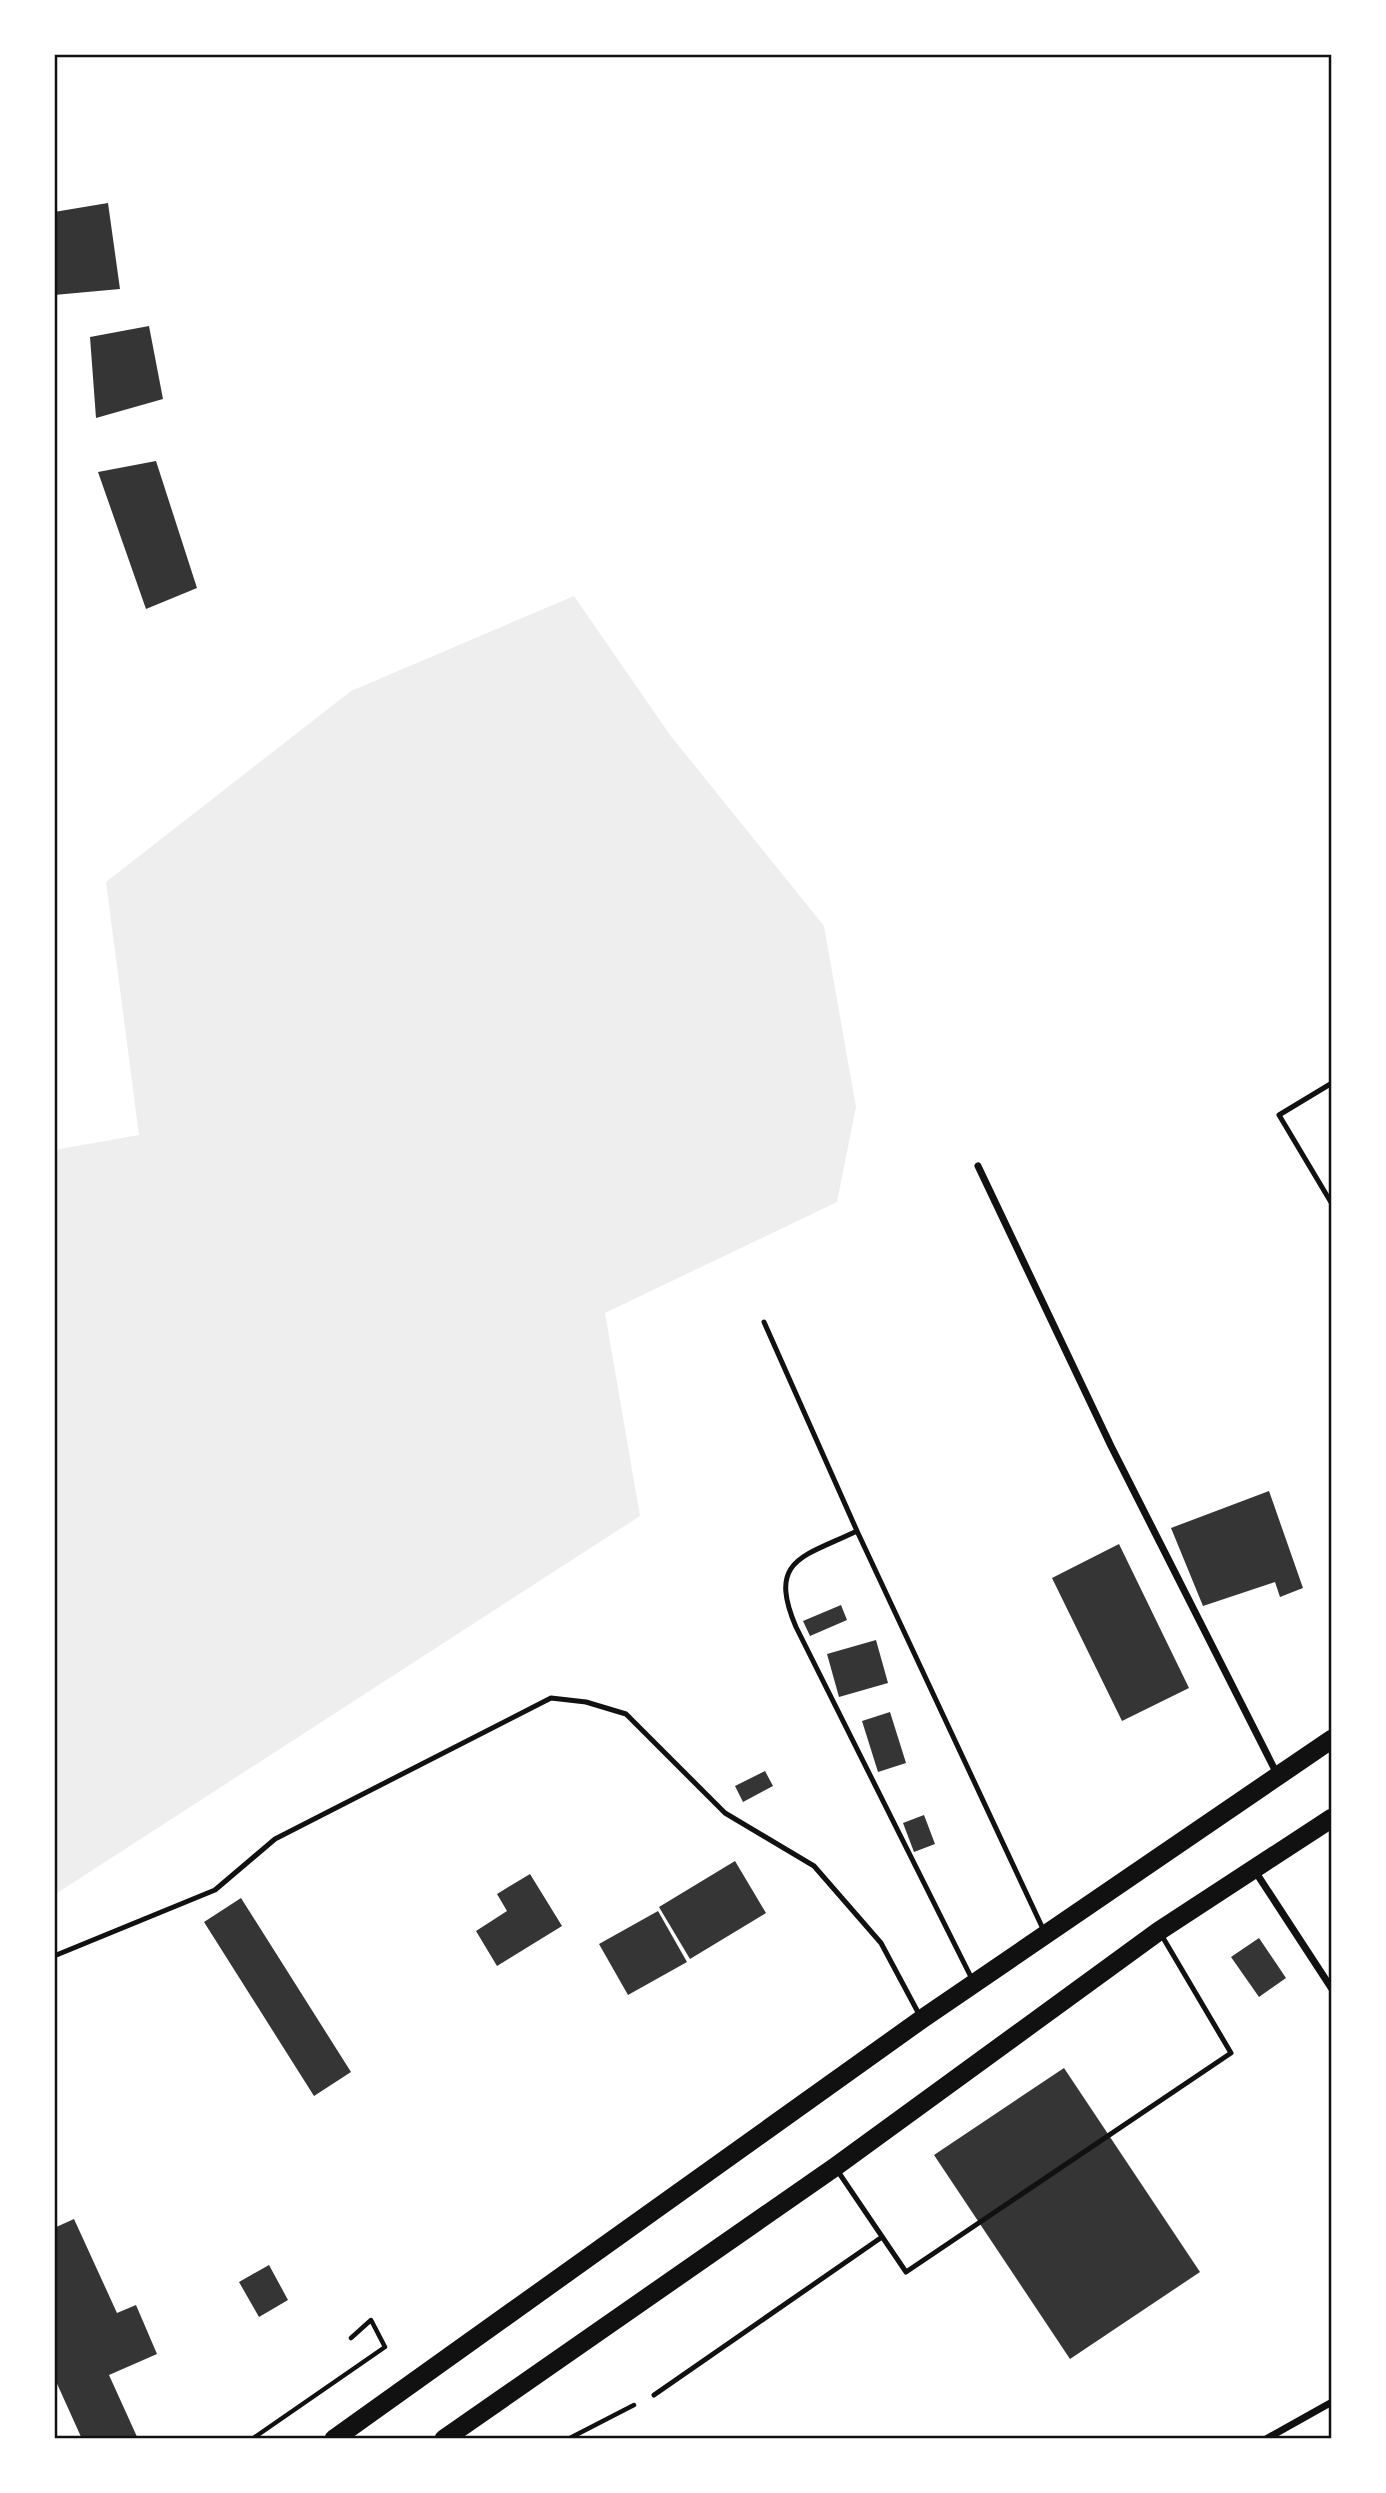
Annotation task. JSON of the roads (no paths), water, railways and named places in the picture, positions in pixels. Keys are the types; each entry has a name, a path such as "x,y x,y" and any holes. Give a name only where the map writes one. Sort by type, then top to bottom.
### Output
{"highway":[{"path":"334,2439 922,2019 1046,1937 1332,1739"},
{"path":"444,2439 835,2167 1159,1931 1332,1818"}],"street":[{"path":"978,1166 1111,1446 1277,1775"},
{"path":"1253,1868 1332,1989"},
{"path":"1266,2439 1332,2402"}],"lane":[{"path":"1332,1083 1279,1115 1332,1204"},
{"path":"764,1322 857,1531 1046,1937"},
{"path":"857,1531 797,1560 785,1577 784,1599 975,1984"},
{"path":"54,1956 215,1890 275,1839 551,1698 586,1702 626,1714 725,1813 814,1866 881,1943 922,2019"},
{"path":"835,2167 906,2272 1231,2053 1159,1931"},
{"path":"654,2395 882,2237"}]}
